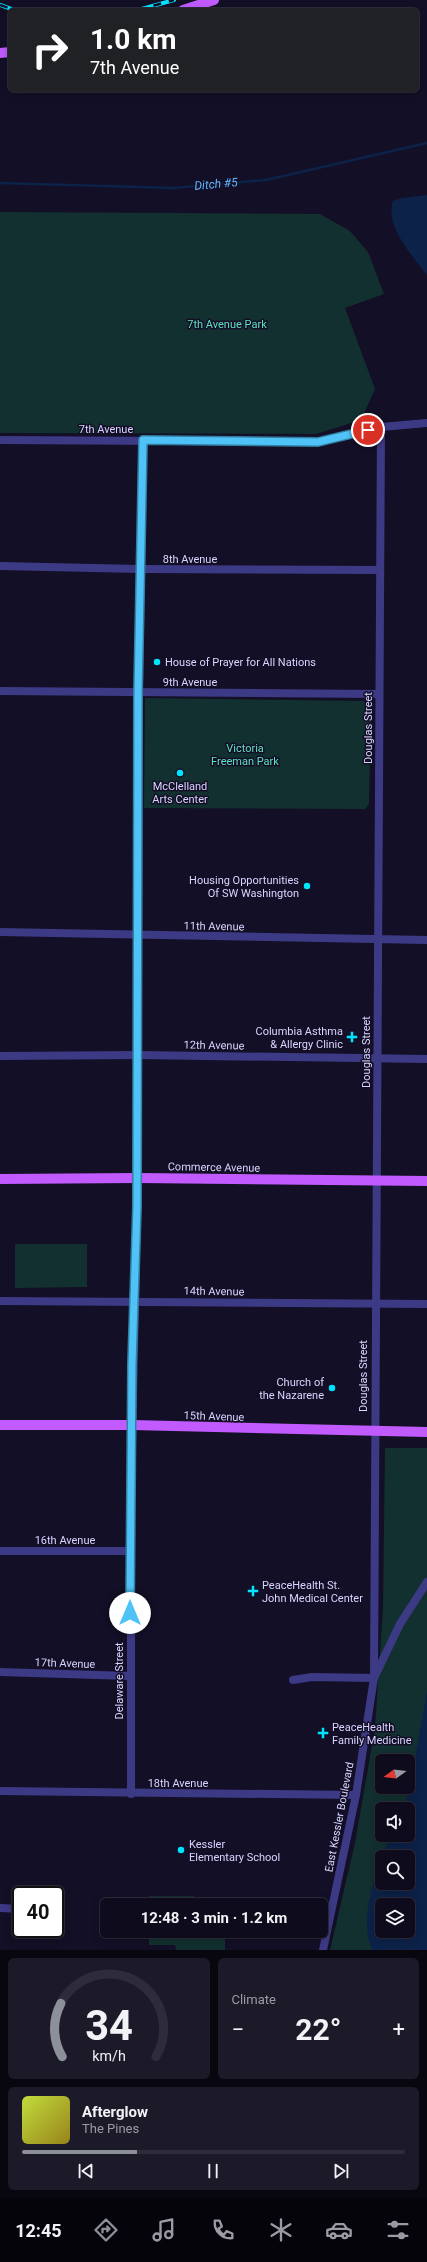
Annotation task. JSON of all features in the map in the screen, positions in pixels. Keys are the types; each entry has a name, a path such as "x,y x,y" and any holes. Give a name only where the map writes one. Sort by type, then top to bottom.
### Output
{"main road":[{"path":"189,8 214,0"},
{"name":"Commerce Avenue","path":"0,1179 138,1178 427,1181"},
{"name":"15th Avenue","path":"0,1425 132,1425 374,1432 427,1432"}],"street":[{"name":"7th Avenue","path":"0,440 318,442 381,427 427,423"},
{"name":"Douglas Street","path":"374,1678 374,1432 377,1181 381,427"},
{"name":"Delaware Street","path":"131,1794 130,1551 134,1301 138,1178 138,693 143,440"},
{"name":"8th Avenue","path":"0,566 140,569 380,570"},
{"name":"9th Avenue","path":"0,691 379,694"},
{"name":"11th Avenue","path":"0,932 427,940"},
{"name":"12th Avenue","path":"0,1056 138,1055 427,1059"},
{"name":"14th Avenue","path":"0,1301 427,1304"},
{"name":"16th Avenue","path":"0,1551 130,1551"},
{"name":"East Kessler Boulevard","path":"323,1950 356,1795 374,1678 400,1624 427,1582"},
{"name":"17th Avenue","path":"0,1672 130,1676"},
{"path":"293,1680 312,1677 374,1678"},
{"name":"18th Avenue","path":"0,1791 131,1794 356,1795"},
{"path":"0,1908 12,1909"}],"green space":[{"name":"7th Avenue Park","path":"0,212 320,214 350,231 368,252 384,294 345,308 375,389 361,420 316,434 0,433"},
{"name":"Victoria Freeman Park","path":"145,698 364,701 371,707 369,804 365,809 144,808"},
{"path":"15,1244 87,1244 87,1287 15,1288"},
{"path":"385,1448 427,1448 427,1950 330,1950 355,1843 375,1728 383,1607"},
{"path":"149,1896 194,1896 194,1898 149,1898"},
{"path":"149,1938 225,1938 225,1950 176,1950 175,1945 149,1945"}],"water":[{"path":"427,195 427,275 401,240 396,230 391,210 393,201 401,198"},
{"path":"427,1691 427,1950 372,1950 367,1928 367,1916 371,1891 375,1880 375,1890 415,1890 415,1850 385,1850 388,1842 415,1842 415,1802 406,1802 408,1794 415,1794 415,1759"}],"waterway":[{"name":"Ditch #5","path":"0,183 173,188 266,180 427,143"}],"railway":[{"path":"145,8 174,0"},
{"path":"0,5 8,8"}],"place":[{"name":"House of Prayer for All Nations","path":"157,662"},
{"name":"McClelland Arts Center","path":"180,773"},
{"name":"Housing Opportunities Of SW Washington","path":"307,886"},
{"name":"Columbia Asthma & Allergy Clinic","path":"352,1037"},
{"name":"Church of the Nazarene","path":"332,1388"},
{"name":"PeaceHealth St. John Medical Center","path":"253,1591"},
{"name":"PeaceHealth Family Medicine","path":"323,1733"},
{"name":"Kessler Elementary School","path":"181,1850"}],"route":[{"path":"130,1613 132,1364 137,1241 138,693 143,440 318,442 368,430"}]}
